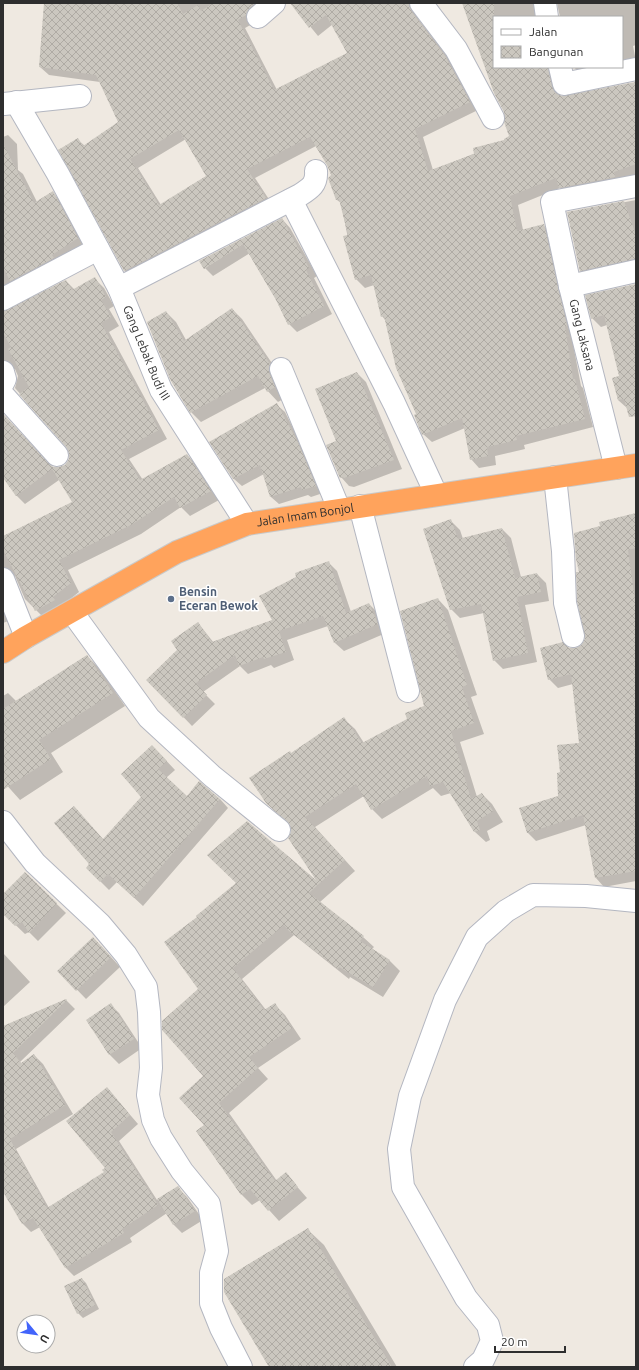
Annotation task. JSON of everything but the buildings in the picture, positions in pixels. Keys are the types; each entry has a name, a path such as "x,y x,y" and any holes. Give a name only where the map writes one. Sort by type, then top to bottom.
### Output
{"highway":[{"name":"Jalan Imam Bonjol","path":"3,652 26,637 177,552 247,524 626,466"}],"street":[{"path":"421,3 456,48 493,118"},
{"path":"545,3 547,16"},
{"path":"562,75 636,69"},
{"path":"9,103 80,96"},
{"name":"Gang Lebak Budi III","path":"9,103 58,174 119,288 161,390 247,524"},
{"path":"119,288 291,200 314,186 317,179 316,171"},
{"name":"Gang Laksana","path":"626,466 570,286 552,202 636,186"},
{"path":"291,200 394,403 436,494"},
{"path":"3,299 98,249"},
{"path":"570,286 636,271"},
{"path":"281,369 339,509"},
{"path":"3,372 5,379 3,383"},
{"path":"3,395 57,455"},
{"path":"556,477 563,551 565,604 574,636"},
{"path":"360,506 408,691"},
{"path":"3,579 26,637"},
{"path":"72,612 149,718 212,776 279,830"},
{"path":"3,822 35,863 100,924 126,955 146,986 149,1012 151,1068 148,1095 153,1120 161,1138 182,1171 209,1204 217,1251 211,1273 211,1303 239,1367"},
{"path":"475,1367 483,1360 492,1341 488,1325 466,1298 404,1187 399,1149 410,1096 445,1000 477,937 506,911 533,895 586,896 636,901"}],"place":[{"name":"Bensin Eceran Bewok","path":"171,599"}]}
